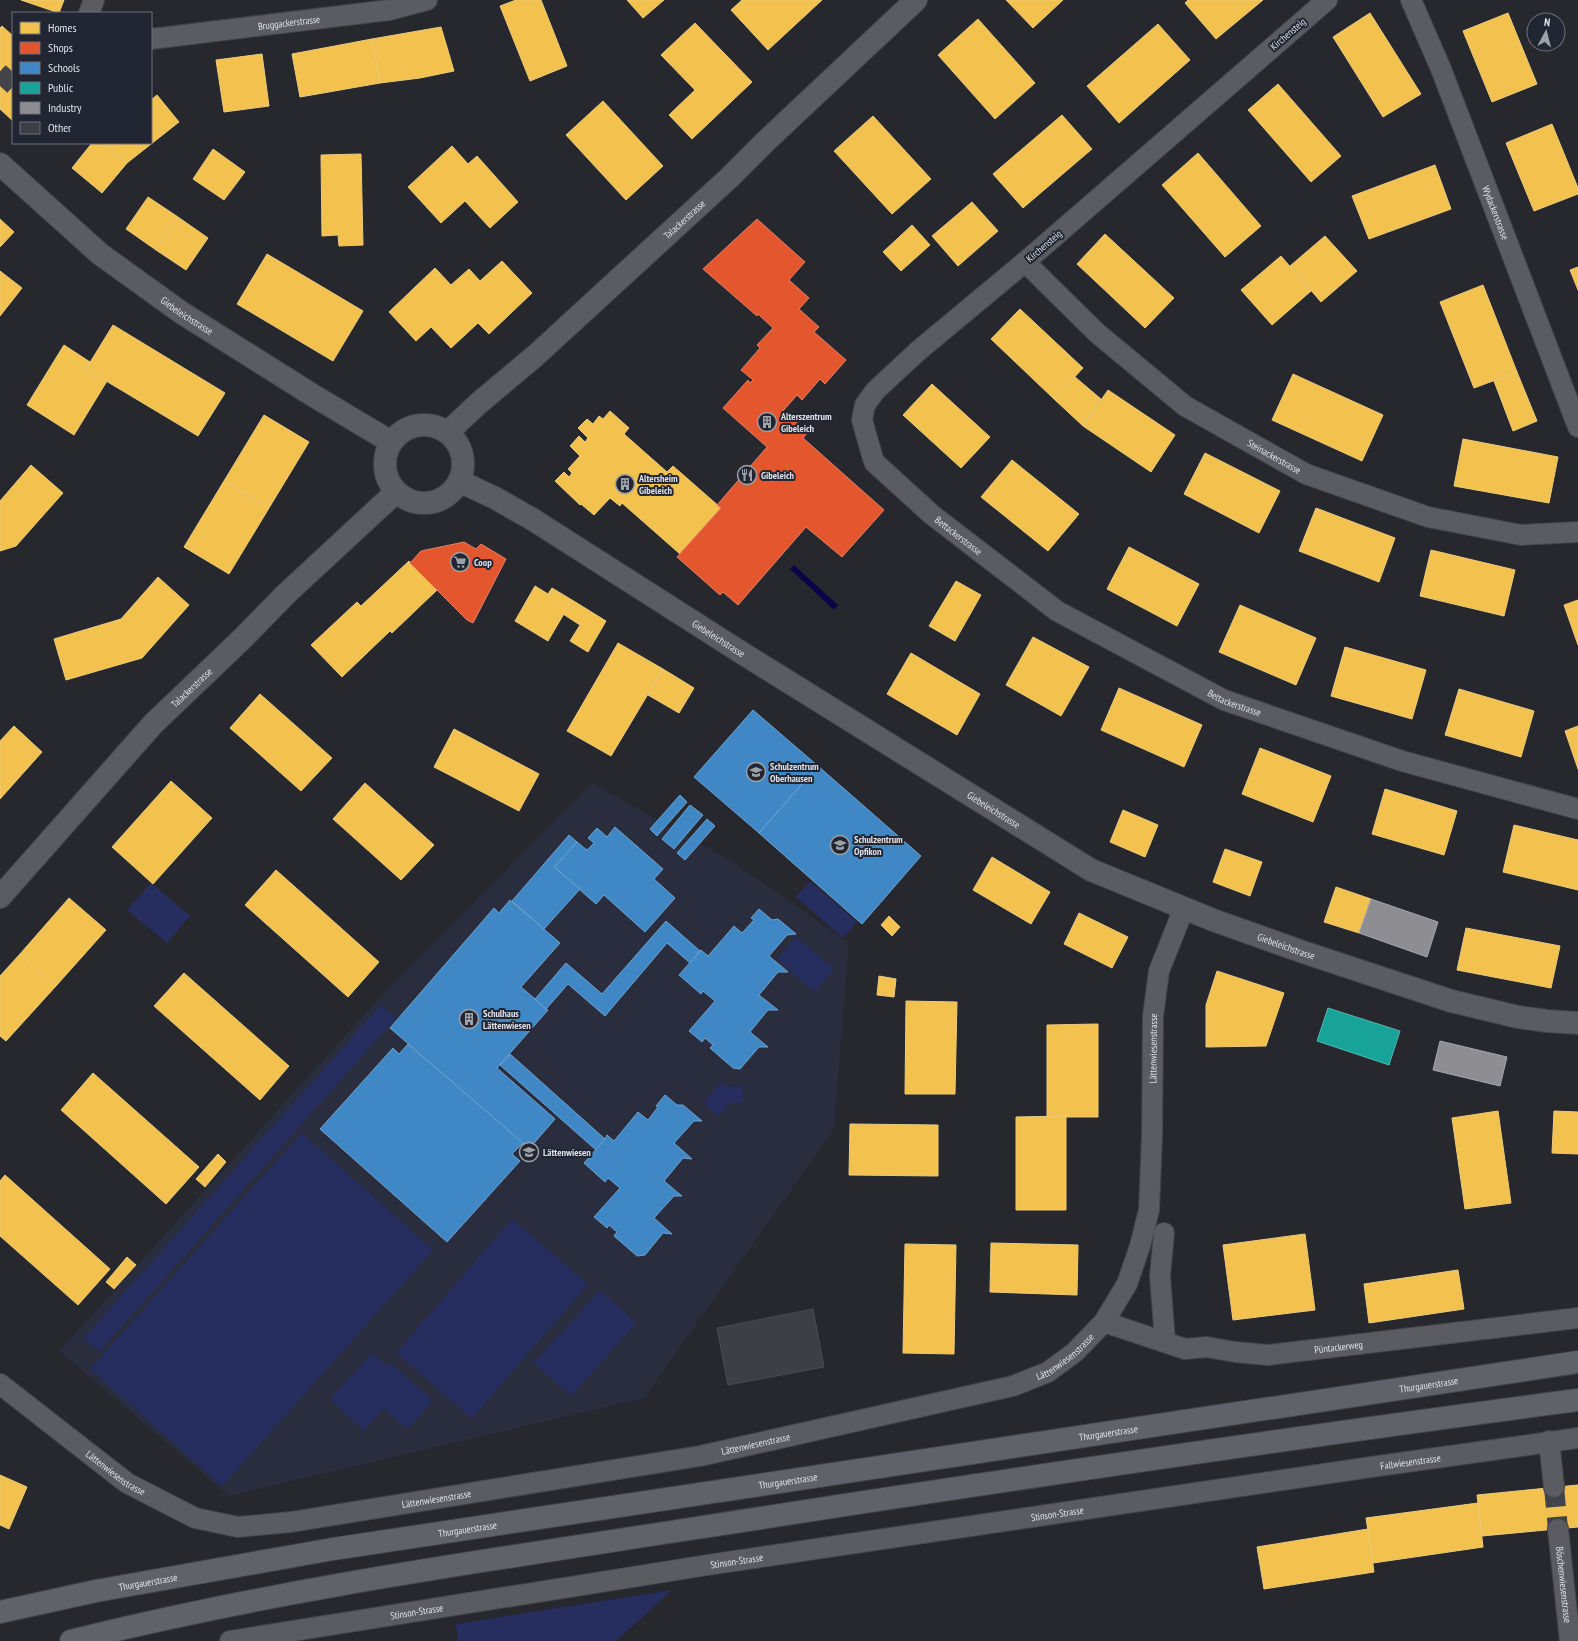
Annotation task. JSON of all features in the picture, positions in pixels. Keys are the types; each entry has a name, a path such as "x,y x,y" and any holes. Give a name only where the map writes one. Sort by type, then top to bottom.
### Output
{"main road":[{"name":"Thurgauerstrasse","path":"0,1612 96,1590 333,1549 1578,1362"},
{"path":"71,1641 219,1607 356,1581 812,1510 1332,1433 1578,1400"}],"street":[{"path":"89,12 94,0"},
{"name":"Bruggackerstrasse","path":"152,39 389,10 426,0"},
{"name":"Talackerstrasse","path":"448,432 479,403 535,356 729,178 766,141 916,0"},
{"name":"Kirchensteig","path":"931,514 874,462 862,420 865,405 875,391 918,351 1025,262 1327,0"},
{"name":"Wydackerstrasse","path":"1411,0 1441,69 1578,427"},
{"name":"Giebeleichstrasse","path":"0,164 100,254 182,313 314,396 391,442"},
{"name":"Steinackerstrasse","path":"1025,262 1097,333 1185,406 1306,474 1428,517 1521,535 1578,532"},
{"path":"424,424 436,426 448,432 457,442 462,454 463,468 460,481 452,491 442,498 430,502 418,502 406,499 396,492 386,473 385,462 391,442 400,432 417,425 424,424"},
{"name":"Giebeleichstrasse","path":"460,481 495,498 532,519 742,653 1091,870 1184,908 1303,952 1451,1001 1525,1018 1578,1023"},
{"name":"Talackerstrasse","path":"0,897 153,724 243,638 286,594 396,492"},
{"name":"Bettackerstrasse","path":"931,514 1057,611 1224,700 1402,761 1578,809"},
{"name":"Lättenwiesenstrasse","path":"0,1384 127,1484 195,1518 238,1527 290,1522 700,1456 1013,1386 1048,1372 1075,1352 1104,1322 1127,1284 1140,1246 1149,1210 1152,1136 1153,1016 1159,971 1184,908"},
{"path":"1164,1233 1160,1276 1165,1341"},
{"name":"Püntackerweg","path":"1104,1322 1165,1341 1185,1349 1207,1347 1235,1352 1268,1355 1578,1318"},
{"name":"Fallwiesenstrasse","path":"1243,1486 1578,1438"},
{"path":"1549,1441 1554,1488"},
{"name":"Stinson-Strasse","path":"230,1641 714,1564 1243,1486"},
{"name":"Böschenwiesenstrasse","path":"1558,1529 1570,1641"}],"shaded area":[{"path":"794,565 838,605 834,610 790,569"},
{"name":"Lättenwiesen","path":"592,783 733,862 849,943 834,1129 644,1398 229,1496 59,1351 381,996"},
{"path":"810,881 857,922 843,938 796,897"},
{"path":"151,883 190,916 167,943 127,910"},
{"path":"796,937 834,969 815,992 777,960"},
{"path":"381,1005 396,1018 99,1352 84,1338"},
{"path":"721,1082 726,1087 742,1085 743,1102 729,1103 718,1117 704,1103"},
{"path":"302,1133 433,1250 222,1486 90,1369"},
{"path":"512,1219 588,1284 472,1418 396,1353"},
{"path":"600,1290 636,1323 571,1396 534,1363"},
{"path":"372,1353 386,1366 390,1362 433,1401 407,1429 384,1408 364,1430 330,1399"},
{"path":"672,1590 616,1641 458,1641 456,1624"}],"building: Homes":[{"path":"21,0 64,0 59,12"},
{"path":"516,0 541,0 567,66 530,81 500,6"},
{"path":"627,0 664,0 643,18"},
{"path":"742,0 822,0 768,50 731,10"},
{"path":"1006,0 1063,0 1033,28"},
{"path":"1188,0 1263,0 1216,39 1185,3"},
{"path":"1370,13 1421,94 1383,117 1333,37"},
{"path":"1508,13 1537,84 1492,102 1463,31"},
{"path":"978,19 1035,83 995,119 938,55"},
{"path":"695,23 752,82 692,139 669,115 695,90 661,55"},
{"path":"1158,24 1190,60 1119,123 1087,86"},
{"path":"2,26 12,35 12,120 0,109 0,28"},
{"path":"441,27 454,71 420,78 380,83 372,39"},
{"path":"372,39 380,83 300,97 292,54"},
{"path":"262,54 269,106 224,112 216,60"},
{"path":"1278,84 1341,156 1311,182 1248,110"},
{"path":"157,95 179,122 152,143 152,99"},
{"path":"603,101 663,166 626,200 566,135"},
{"path":"1062,115 1092,149 1023,208 993,174"},
{"path":"873,116 931,179 892,214 834,151"},
{"path":"1552,124 1578,188 1578,194 1534,211 1506,143"},
{"path":"91,144 103,144 127,163 102,193 72,168"},
{"path":"103,144 151,144 127,163"},
{"path":"452,146 468,164 477,156 518,202 490,228 465,201 441,223 408,187"},
{"path":"213,149 245,172 224,200 193,179"},
{"path":"1198,153 1261,226 1225,257 1162,185"},
{"path":"361,154 363,245 339,246 338,235 322,236 321,155"},
{"path":"1435,165 1451,209 1369,239 1352,196"},
{"path":"148,197 178,217 156,250 126,229"},
{"path":"972,202 998,231 958,266 932,236"},
{"path":"178,217 208,238 186,270 156,250"},
{"path":"0,219 14,232 0,247"},
{"path":"912,225 930,245 901,271 883,252"},
{"path":"1105,234 1174,298 1145,328 1077,264"},
{"path":"1325,236 1357,271 1321,302 1290,266"},
{"path":"267,254 363,311 333,361 237,304"},
{"path":"1281,256 1311,291 1272,325 1241,290"},
{"path":"502,261 532,293 489,334 478,323 451,348 431,327 416,341 389,312 435,268 451,285 469,269 480,281"},
{"path":"1578,267 1578,290 1570,270"},
{"path":"0,271 22,288 0,316"},
{"path":"1483,285 1517,372 1474,388 1440,302"},
{"path":"1020,309 1083,368 1054,399 991,339"},
{"path":"113,325 225,393 198,436 86,369"},
{"path":"64,345 90,362 86,369 107,381 74,435 27,405"},
{"path":"1517,372 1537,421 1513,431 1494,381"},
{"path":"1293,374 1383,415 1362,461 1272,420"},
{"path":"1075,377 1101,399 1083,426 1054,399"},
{"path":"932,384 990,437 961,468 903,415"},
{"path":"1108,390 1175,435 1151,472 1083,426"},
{"name":"Altersheim Gibeleich","path":"610,411 629,428 624,434 667,472 673,466 721,508 680,554 622,503 620,506 610,498 594,515 581,504 580,505 555,481 564,472 569,477 572,473 568,469 580,456 570,446 579,436 585,442 588,438 578,428 587,419 593,424 599,416 603,419"},
{"path":"264,415 309,442 269,508 224,481"},
{"path":"1463,439 1558,457 1549,503 1454,486"},
{"path":"1205,453 1280,491 1259,533 1184,494"},
{"path":"1012,460 1079,514 1048,551 981,497"},
{"path":"31,465 63,493 16,546 0,551 0,501"},
{"path":"224,481 269,508 229,574 184,547"},
{"path":"1316,508 1395,538 1379,582 1299,551"},
{"path":"1129,547 1199,584 1177,626 1107,589"},
{"path":"1431,550 1515,570 1504,616 1420,596"},
{"path":"409,561 437,590 392,633 390,631 342,677 311,645 357,602 361,606"},
{"path":"158,577 189,605 142,658 66,680 54,639 121,619"},
{"path":"956,581 981,595 955,641 929,626"},
{"path":"535,586 548,594 552,588 572,600 548,641 515,621"},
{"path":"572,600 606,621 588,652 570,641 580,625 563,614"},
{"path":"1578,600 1578,645 1564,605"},
{"path":"1240,605 1316,638 1296,685 1219,652"},
{"path":"1033,637 1089,667 1061,716 1006,685"},
{"path":"618,643 663,669 611,756 567,731"},
{"path":"1345,647 1426,670 1412,719 1331,696"},
{"path":"911,653 980,694 957,735 887,694"},
{"path":"663,669 694,688 679,713 648,695"},
{"path":"1119,688 1202,725 1184,767 1101,730"},
{"path":"1459,689 1534,711 1521,757 1445,735"},
{"path":"260,694 332,758 301,791 230,728"},
{"path":"14,726 42,752 0,799 0,741"},
{"path":"1578,726 1578,769 1565,731"},
{"path":"454,729 539,774 519,811 434,767"},
{"path":"1260,748 1331,776 1313,822 1242,794"},
{"path":"171,781 212,818 153,884 112,847"},
{"path":"365,783 434,845 401,880 333,819"},
{"path":"1385,789 1457,811 1444,855 1372,834"},
{"path":"1123,810 1158,825 1145,857 1110,842"},
{"path":"1514,825 1578,840 1578,890 1503,872"},
{"path":"1225,849 1262,862 1250,896 1213,882"},
{"path":"992,857 1050,892 1031,924 973,890"},
{"path":"276,870 379,962 348,997 245,905"},
{"path":"1336,887 1371,899 1359,933 1324,922"},
{"path":"69,898 106,930 56,986 20,954"},
{"path":"1079,913 1128,937 1112,968 1064,944"},
{"path":"889,916 900,927 892,936 881,925"},
{"path":"1466,928 1560,946 1551,988 1457,970"},
{"path":"20,954 56,986 6,1041 0,1036 0,976"},
{"path":"1217,971 1284,993 1266,1046 1206,1047 1206,1005"},
{"path":"184,973 289,1066 260,1100 154,1006"},
{"path":"879,976 896,979 894,997 877,995"},
{"path":"906,1001 957,1002 955,1094 905,1094"},
{"path":"1098,1024 1098,1117 1047,1117 1047,1025"},
{"path":"93,1073 199,1167 166,1204 61,1110"},
{"path":"1498,1111 1511,1203 1465,1209 1452,1118"},
{"path":"1554,1111 1578,1112 1578,1154 1552,1153"},
{"path":"1066,1116 1066,1210 1016,1210 1016,1117"},
{"path":"850,1124 938,1125 938,1176 849,1175"},
{"path":"218,1154 226,1162 205,1187 196,1179"},
{"path":"5,1175 110,1269 78,1305 0,1236 0,1181"},
{"path":"1305,1234 1315,1310 1233,1320 1223,1245"},
{"path":"991,1243 1078,1245 1077,1295 990,1292"},
{"path":"905,1244 956,1245 954,1354 903,1353"},
{"path":"127,1257 136,1265 114,1289 106,1282"},
{"path":"1458,1270 1464,1309 1369,1323 1364,1284"},
{"path":"0,1475 27,1487 9,1529 0,1525"},
{"path":"1578,1485 1578,1527 1482,1536 1477,1495"},
{"path":"1478,1503 1483,1547 1373,1563 1366,1518"},
{"path":"1368,1529 1374,1572 1264,1589 1257,1547"}],"building: Shops":[{"name":"Alterszentrum Gibeleich","path":"757,219 805,262 789,280 809,298 799,309 819,327 814,332 846,360 825,384 820,379 802,400 797,395 783,411 808,432 803,438 884,510 842,557 806,527 738,605 723,592 720,595 677,557 721,508 717,505 767,447 723,408 748,380 750,383 753,380 741,370 760,348 757,345 773,328 703,269"},
{"path":"464,542 476,549 481,544 506,559 473,623 467,620 410,563 421,551"}],"building: Schools":[{"name":"Schulzentrum Oberhausen","path":"753,710 818,766 759,833 694,777"},
{"name":"Schulzentrum Opfikon","path":"818,766 921,856 862,924 759,833"},
{"path":"680,795 687,802 657,836 650,829"},
{"path":"690,805 703,815 674,849 662,839"},
{"path":"707,819 715,826 685,860 677,853"},
{"path":"615,827 663,869 654,879 675,898 645,932 604,895 596,904 554,867 577,842 587,850 594,843 588,838 597,828 607,837"},
{"path":"569,835 577,842 554,867 580,889 544,929 512,901"},
{"name":"Schulhaus Lättenwiesen","path":"510,900 560,943 521,987 548,1010 497,1068 555,1119 529,1149 390,1028 494,908 499,913"},
{"path":"759,909 772,920 778,919 796,934 787,935 769,956 788,972 778,972 759,995 778,1010 768,1010 750,1032 768,1047 759,1047 740,1069 733,1068 710,1048 713,1045 705,1038 702,1042 689,1031 715,1001 703,991 701,994 679,975 701,950 708,956 734,926 742,933 754,920 751,918"},
{"path":"666,921 700,951 690,963 667,943 605,1016 568,984 546,1009 535,999 566,963 602,994"},
{"path":"408,1044 523,1143 512,1154 520,1161 447,1242 320,1129 393,1048 399,1054"},
{"path":"510,1054 605,1139 596,1150 500,1065"},
{"path":"665,1095 677,1105 683,1105 702,1121 694,1121 674,1143 692,1159 683,1158 664,1181 682,1196 674,1196 654,1218 672,1234 663,1233 645,1255 637,1256 614,1236 617,1232 609,1225 607,1228 594,1217 620,1188 608,1178 605,1182 584,1163 607,1135 614,1141 638,1112 648,1120 658,1107 656,1106"}],"building: Public":[{"path":"1328,1008 1400,1031 1389,1065 1317,1041"}],"building: Industry":[{"path":"1371,899 1438,922 1427,957 1359,933"},
{"path":"1440,1041 1507,1057 1500,1086 1433,1070"}],"building: Other":[{"path":"813,1309 824,1367 728,1385 717,1328"}],"tunnel":[{"path":"0,86 12,73"},
{"path":"1554,1487 1558,1529"}],"place":[{"name":"Alterszentrum Gibeleich","path":"767,422"},
{"name":"Gibeleich","path":"747,475"},
{"name":"Altersheim Gibeleich","path":"625,484"},
{"name":"Coop","path":"460,562"},
{"name":"Schulzentrum Oberhausen","path":"756,772"},
{"name":"Schulzentrum Opfikon","path":"840,845"},
{"name":"Schulhaus Lättenwiesen","path":"469,1019"},
{"name":"Lättenwiesen","path":"529,1152"}]}
